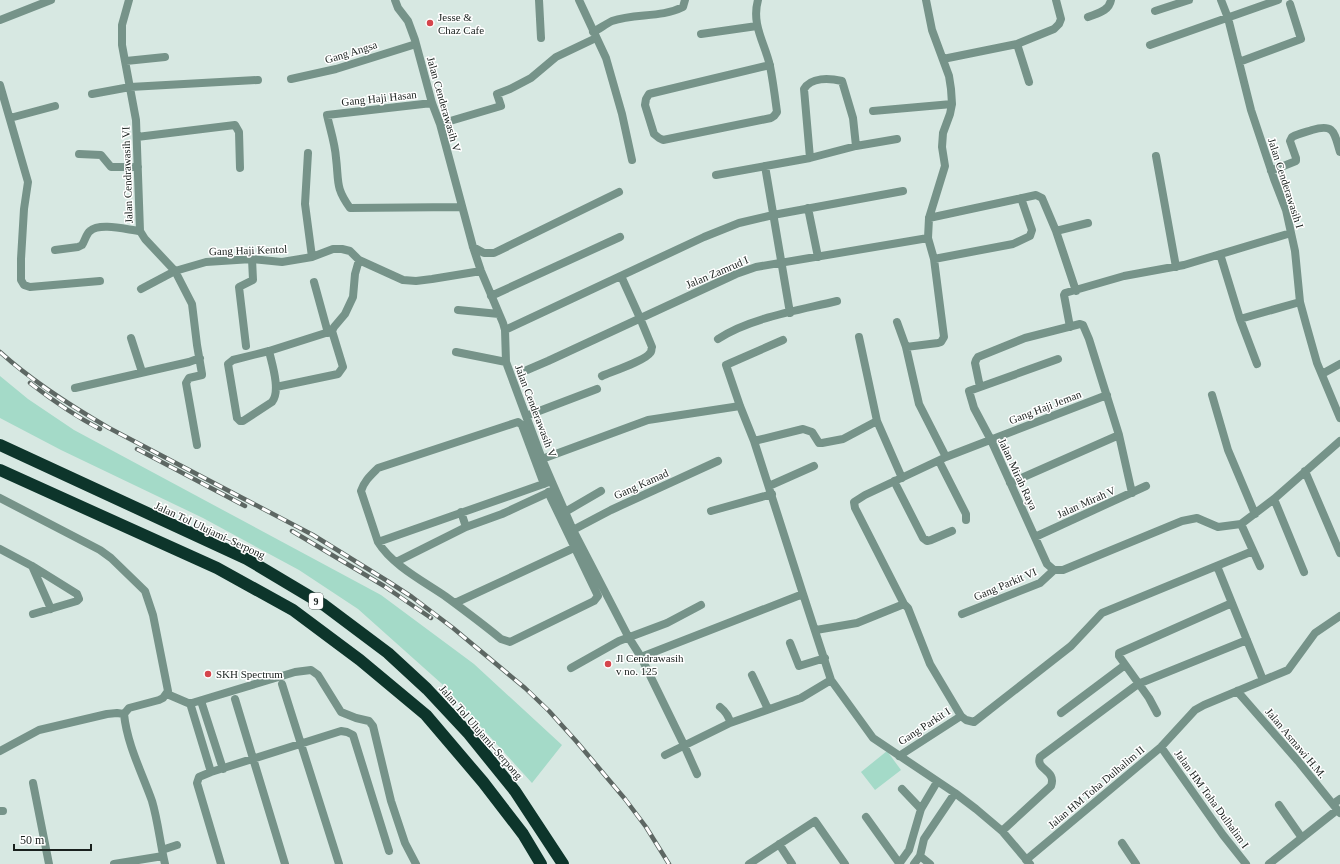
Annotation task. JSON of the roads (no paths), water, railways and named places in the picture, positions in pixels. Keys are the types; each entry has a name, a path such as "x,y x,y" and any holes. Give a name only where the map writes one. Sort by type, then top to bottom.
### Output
{"highway":[{"name":"Jalan Tol Ulujami–Serpong","path":"0,445 246,559 330,610 388,653 428,689 469,734 515,791 563,864"},
{"name":"9","path":"0,470 216,568 293,610 360,660 426,715 484,782 524,834 541,864"}],"street":[{"path":"0,20 51,0"},
{"name":"Jalan Cendrawasih VI","path":"130,0 122,25 122,45 136,120 140,231 144,239 175,271 192,304 202,375 188,378 186,383 198,445"},
{"name":"Jalan Cenderawasih V","path":"395,0 398,8 408,21 416,44 432,103 440,124 461,207 473,247 505,330 506,362 542,459 548,482 565,512 629,638 641,657 697,774"},
{"path":"539,0 541,38"},
{"path":"579,0 606,58 612,76 632,160"},
{"path":"440,124 501,106 497,94 531,78 556,57 595,35 611,21 623,18 674,12 682,8 685,0"},
{"path":"758,0 757,26 770,65 777,112 774,116 664,140 654,134 645,105 649,94 770,65"},
{"path":"906,347 938,343 941,342 944,337 934,259 928,238 929,218 945,166 942,147 942,133 950,114 952,104 949,76 932,30 926,0"},
{"path":"943,59 1017,44 1054,29 1059,24 1061,19 1056,0"},
{"path":"1088,17 1107,8 1110,5 1111,0"},
{"path":"1154,11 1189,0"},
{"name":"Jalan Cenderawasih I","path":"1221,0 1228,18 1251,110 1271,171 1286,210 1295,251 1300,302 1317,363 1340,418"},
{"path":"1150,45 1278,0"},
{"path":"1239,62 1301,39 1290,4"},
{"path":"701,34 757,26"},
{"name":"Gang Angsa","path":"292,79 336,68 416,44"},
{"path":"1017,44 1029,82"},
{"path":"126,61 165,57"},
{"path":"810,158 804,89 812,80 824,79 842,81 853,118 856,146"},
{"path":"92,94 130,87 258,80"},
{"path":"0,85 28,182 24,209 21,280 24,285 30,287 100,281"},
{"name":"Gang Haji Hasan","path":"432,103 327,115 336,158 338,183 342,196 350,208 461,207"},
{"path":"873,111 952,104"},
{"path":"10,118 55,106"},
{"path":"136,137 234,126 239,132 240,168"},
{"path":"1271,171 1296,160 1290,141 1292,137 1323,127 1329,128 1335,134 1340,152"},
{"path":"716,175 810,158 856,146 897,139"},
{"path":"308,153 305,204 312,256"},
{"path":"79,154 101,156 111,167 138,168"},
{"path":"1156,156 1176,267"},
{"path":"765,166 790,313"},
{"path":"505,330 704,237 739,223 808,208 903,191"},
{"path":"473,247 484,253 494,253 619,192"},
{"path":"929,218 1036,195 1042,198 1056,231 1076,291"},
{"path":"934,259 1013,244 1030,236 1032,230 1021,198"},
{"path":"808,208 818,257"},
{"path":"1056,231 1088,224"},
{"path":"56,250 82,245 88,232 94,228 104,226 140,231"},
{"path":"1070,327 1064,294 1124,276 1176,267 1291,232"},
{"path":"491,296 620,237"},
{"name":"Jalan Zamrud I","path":"527,370 736,274 756,267 928,238"},
{"name":"Gang Haji Kentol","path":"140,289 175,271 206,262 252,259 282,262 312,256 333,249 350,251 359,260 403,280 416,281 481,271"},
{"path":"1220,254 1240,319 1257,364"},
{"path":"246,346 239,287 253,280 252,259"},
{"path":"269,351 276,387 276,398 243,421 240,421 237,418 228,364 233,360 269,351 330,332 345,314 353,297 355,274 359,260"},
{"path":"602,376 650,354 652,347 621,276"},
{"path":"276,387 338,374 343,367 314,282"},
{"path":"718,339 730,331 763,319 837,301"},
{"path":"1240,319 1300,302"},
{"path":"458,310 499,314"},
{"path":"897,322 906,347 919,404 966,514 966,520"},
{"path":"1058,359 980,387 975,363 978,357 1025,338 1080,324 1083,325 1119,435 1132,493"},
{"path":"859,337 877,421 898,479 923,538 928,541 952,531"},
{"path":"131,338 142,372"},
{"path":"783,340 726,365 754,441 831,680 873,738 955,793 1002,831 1028,862"},
{"path":"456,352 506,362"},
{"path":"75,388 189,362 200,358"},
{"path":"1322,374 1340,364"},
{"name":"Jalan Mirah Raya","path":"980,387 971,390 969,393 974,408 991,440 1047,564 1054,570"},
{"path":"526,416 597,389"},
{"name":"Gang Haji Jeman","path":"904,604 853,505 856,500 942,459 1107,395"},
{"path":"1212,395 1228,450 1255,514"},
{"path":"542,459 648,420 740,406"},
{"path":"754,441 803,429 812,432 819,443 822,443 843,439 877,421"},
{"path":"378,542 548,482 522,425 518,422 378,468 368,477 363,484 361,491 378,542 396,562 501,638 510,642 594,601 597,598 598,593 552,491 502,514 466,527 396,562"},
{"path":"1010,483 1119,435"},
{"path":"1054,570 1063,570 1182,521 1197,518 1218,527 1241,524 1274,499 1305,471 1340,443"},
{"name":"Gang Kamad","path":"574,530 611,510 718,461"},
{"path":"711,511 770,490 814,466"},
{"path":"1305,471 1340,554"},
{"name":"Jalan Mirah V","path":"1036,537 1146,486"},
{"path":"565,512 601,491"},
{"path":"514,494 519,505"},
{"path":"0,498 100,550 111,558 145,591 153,615 167,684 167,694"},
{"path":"1274,499 1304,572"},
{"path":"461,512 466,527"},
{"path":"1241,524 1260,566"},
{"path":"454,603 576,547"},
{"path":"0,548 77,594 79,599 77,601 33,614"},
{"path":"816,630 857,623 904,604 908,608 930,664 961,716 966,720 974,722 1071,646 1102,613 1253,551"},
{"path":"32,566 51,609"},
{"path":"1217,566 1263,680"},
{"name":"Gang Parkit VI","path":"962,614 1040,583 1054,570"},
{"path":"641,657 803,594"},
{"path":"1157,713 1149,698 1119,656 1119,653 1232,603"},
{"path":"571,668 619,641 667,623 701,605"},
{"name":"Jalan HM Toha Dulhalim II","path":"1028,862 1161,747 1195,710 1288,670 1316,633 1340,616"},
{"path":"1002,831 1051,786 1053,780 1051,775 1040,764 1040,757 1138,684 1247,640"},
{"path":"790,643 799,666 825,658"},
{"path":"1061,713 1125,665"},
{"path":"167,694 190,703 295,672 311,670 318,675 341,712 369,721 373,726 391,801 405,843 416,864"},
{"path":"752,675 768,709"},
{"path":"665,755 730,722 801,698 831,680"},
{"path":"282,684 339,864"},
{"name":"Jalan Asmawi H.M.","path":"1238,691 1337,809"},
{"path":"164,857 152,803 133,751 124,721 124,714 129,708 159,700 167,694"},
{"path":"235,699 285,864"},
{"path":"201,701 223,768"},
{"path":"190,703 211,772"},
{"path":"720,706 730,718 730,722"},
{"path":"0,752 44,728 107,714 124,714"},
{"name":"Gang Parkit I","path":"899,756 961,716"},
{"path":"221,864 197,783 199,777 341,731 348,732 353,735 388,851"},
{"name":"Jalan HM Toha Dulhalim I","path":"1161,747 1223,835 1246,864"},
{"path":"866,817 899,863 909,850 922,809 937,782"},
{"path":"33,783 49,864"},
{"path":"902,789 922,809"},
{"path":"914,864 920,856 924,839 955,793"},
{"path":"1269,864 1337,809 1340,799"},
{"path":"1279,805 1302,838"},
{"path":"749,864 816,821 845,864"},
{"path":"1122,843 1136,864"},
{"path":"779,844 792,864"},
{"path":"114,864 164,857 177,845"},
{"path":"920,856 930,864"}],"railway":[{"path":"0,352 39,383 81,411 109,428 313,535 412,597 453,628 525,688 549,711 625,799 646,827 669,864"},
{"path":"30,383 64,408 100,429"},
{"path":"137,449 245,506"},
{"path":"292,531 384,586 431,618"}],"place":[{"name":"Jesse & Chaz Cafe","path":"430,23"},
{"name":"Jl Cendrawasih v no. 125","path":"608,664"},
{"name":"SKH Spectrum","path":"208,674"}]}
